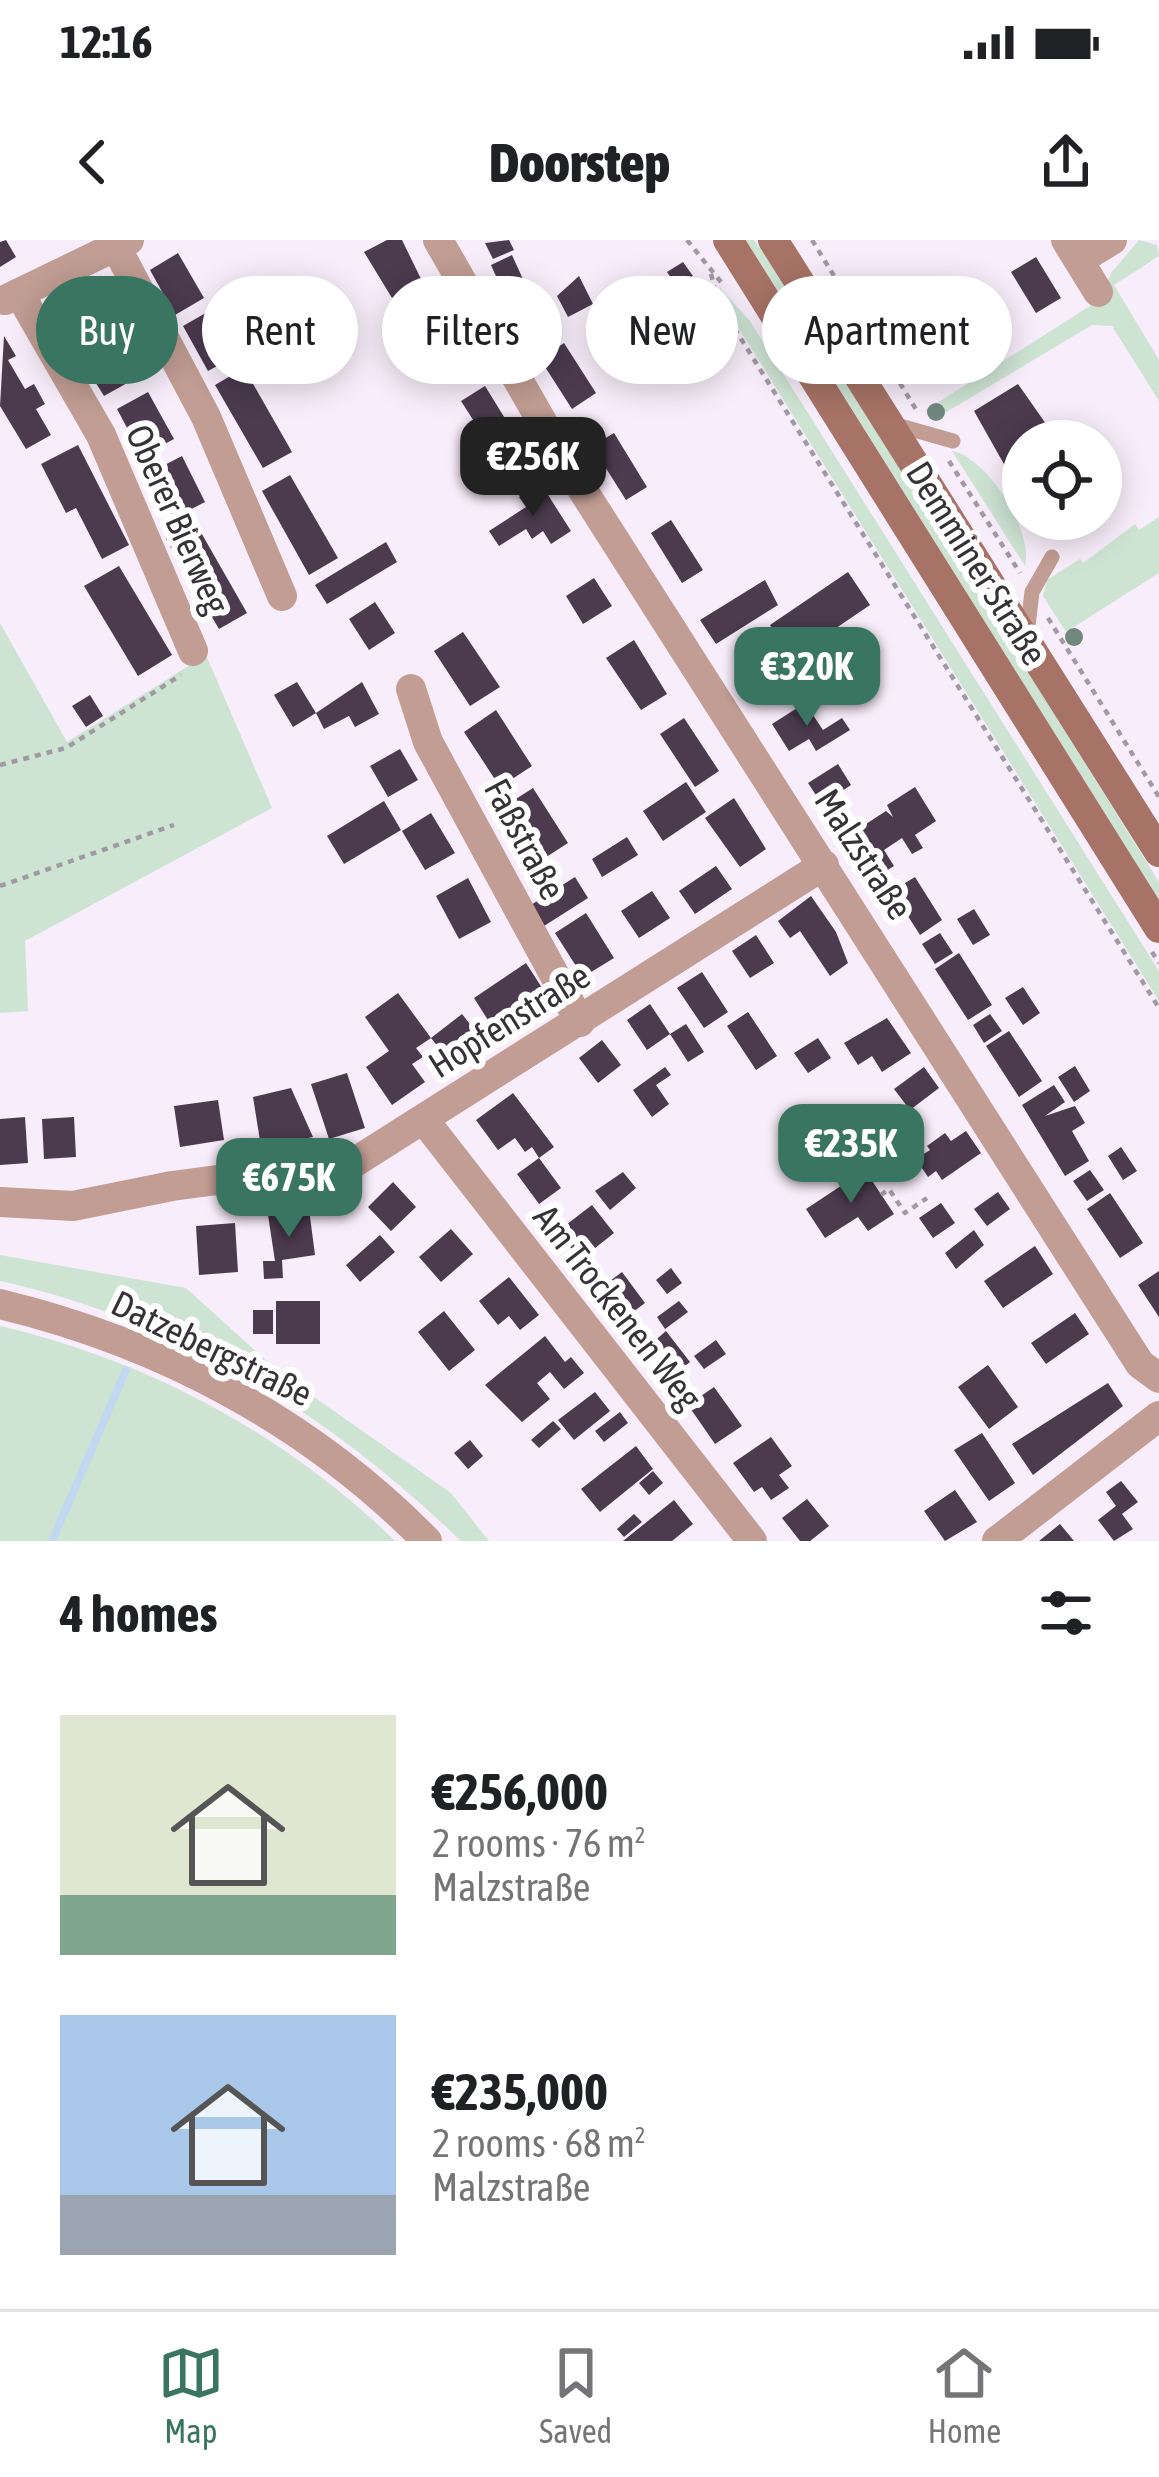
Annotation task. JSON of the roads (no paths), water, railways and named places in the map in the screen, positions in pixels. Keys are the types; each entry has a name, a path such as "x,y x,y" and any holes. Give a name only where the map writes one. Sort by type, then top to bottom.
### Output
{"main road":[{"name":"Demminer Straße","path":"728,240 1159,928"},
{"name":"Demminer Straße","path":"773,240 1159,852"}],"street":[{"name":"Malzstraße","path":"438,240 568,467 1139,1364 1159,1378"},
{"path":"1098,292 1072,250 1112,240"},
{"path":"9,298 122,243 206,416 282,596"},
{"name":"Oberer Bierweg","path":"9,298 101,435 194,651"},
{"name":"Faßstraße","path":"411,688 428,742 580,1022"},
{"name":"Hopfenstraße","path":"0,1202 73,1206 172,1186 338,1168 424,1120 824,865"},
{"name":"Am Trockenen Weg","path":"424,1120 752,1541"},
{"name":"Datzebergstraße","path":"0,1304 146,1352 282,1418 370,1484 427,1541"},
{"path":"998,1541 1159,1416"}],"lane":[{"path":"889,423 953,441"},
{"path":"1027,643 1032,592 1052,557"}],"waterway":[{"path":"52,1541 126,1370"}]}
